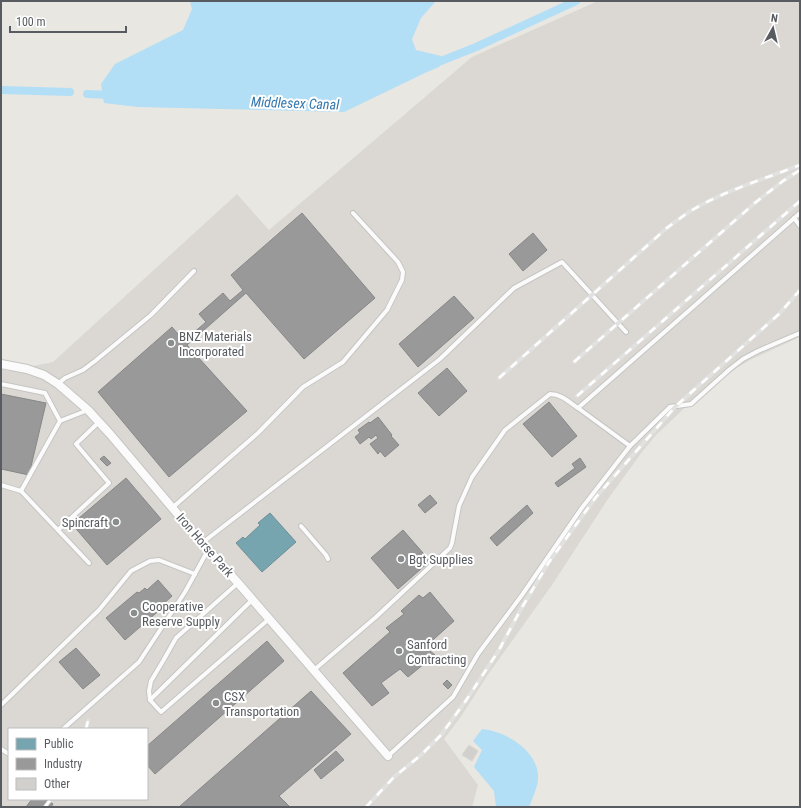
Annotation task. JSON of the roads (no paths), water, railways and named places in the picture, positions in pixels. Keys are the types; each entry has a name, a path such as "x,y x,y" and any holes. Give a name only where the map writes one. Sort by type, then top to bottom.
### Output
{"street":[{"name":"Iron Horse Park","path":"1,364 36,372 51,378 88,410 388,756"}],"lane":[{"path":"578,408 800,213"},
{"path":"172,508 258,433 303,387 343,362 387,310 402,280 403,272 398,262 353,214"},
{"path":"794,218 800,226"},
{"path":"202,543 440,359 514,288 562,262 626,332"},
{"path":"58,384 65,378 83,370 95,361 151,314 194,271"},
{"path":"388,756 453,697 478,654 522,595 581,509 630,446 670,407 691,404 730,368 743,359 800,333"},
{"path":"1,384 45,393 60,421"},
{"path":"314,670 376,617 450,548 459,506 472,477 505,430 550,394 560,396 630,446"},
{"path":"21,491 60,421 88,410"},
{"path":"58,530 109,483 76,444 99,422"},
{"path":"1,485 21,491 89,563"},
{"path":"301,526 328,559"},
{"path":"64,728 139,662 185,592 208,550"},
{"path":"1,705 99,610 132,571 150,561 159,560 195,574"},
{"path":"238,583 176,638 151,681 149,691 150,700 161,712 270,619"},
{"path":"150,700 252,599"}],"water":[{"path":"190,1 436,1 421,18 412,39 416,50 441,56 445,59 439,67 344,112 138,107 104,103 101,84 115,64 183,30 192,9"},
{"path":"482,729 500,733 518,743 525,749 536,765 538,782 529,807 496,807 494,791 474,767 482,750 473,741"}],"waterway":[{"name":"Middlesex Canal","path":"436,63 476,47 576,1"},
{"name":"Middlesex Canal","path":"1,90 70,92"},
{"name":"Middlesex Canal","path":"87,94 112,95"}],"railway":[{"path":"499,378 668,227 684,215 719,196 800,165"},
{"path":"574,362 756,202 800,170"},
{"path":"577,396 800,201"},
{"path":"366,807 394,777 421,755 441,735 499,650 549,562 596,497 676,406 779,314 800,290"},
{"path":"86,728 88,721"},
{"path":"45,807 50,800"}],"place":[{"name":"BNZ Materials Incorporated","path":"171,343"},
{"name":"Spincraft","path":"116,522"},
{"name":"Bgt Supplies","path":"401,559"},
{"name":"Cooperative Reserve Supply","path":"134,613"},
{"name":"Sanford Contracting","path":"399,651"},
{"name":"CSX Transportation","path":"216,703"}]}
